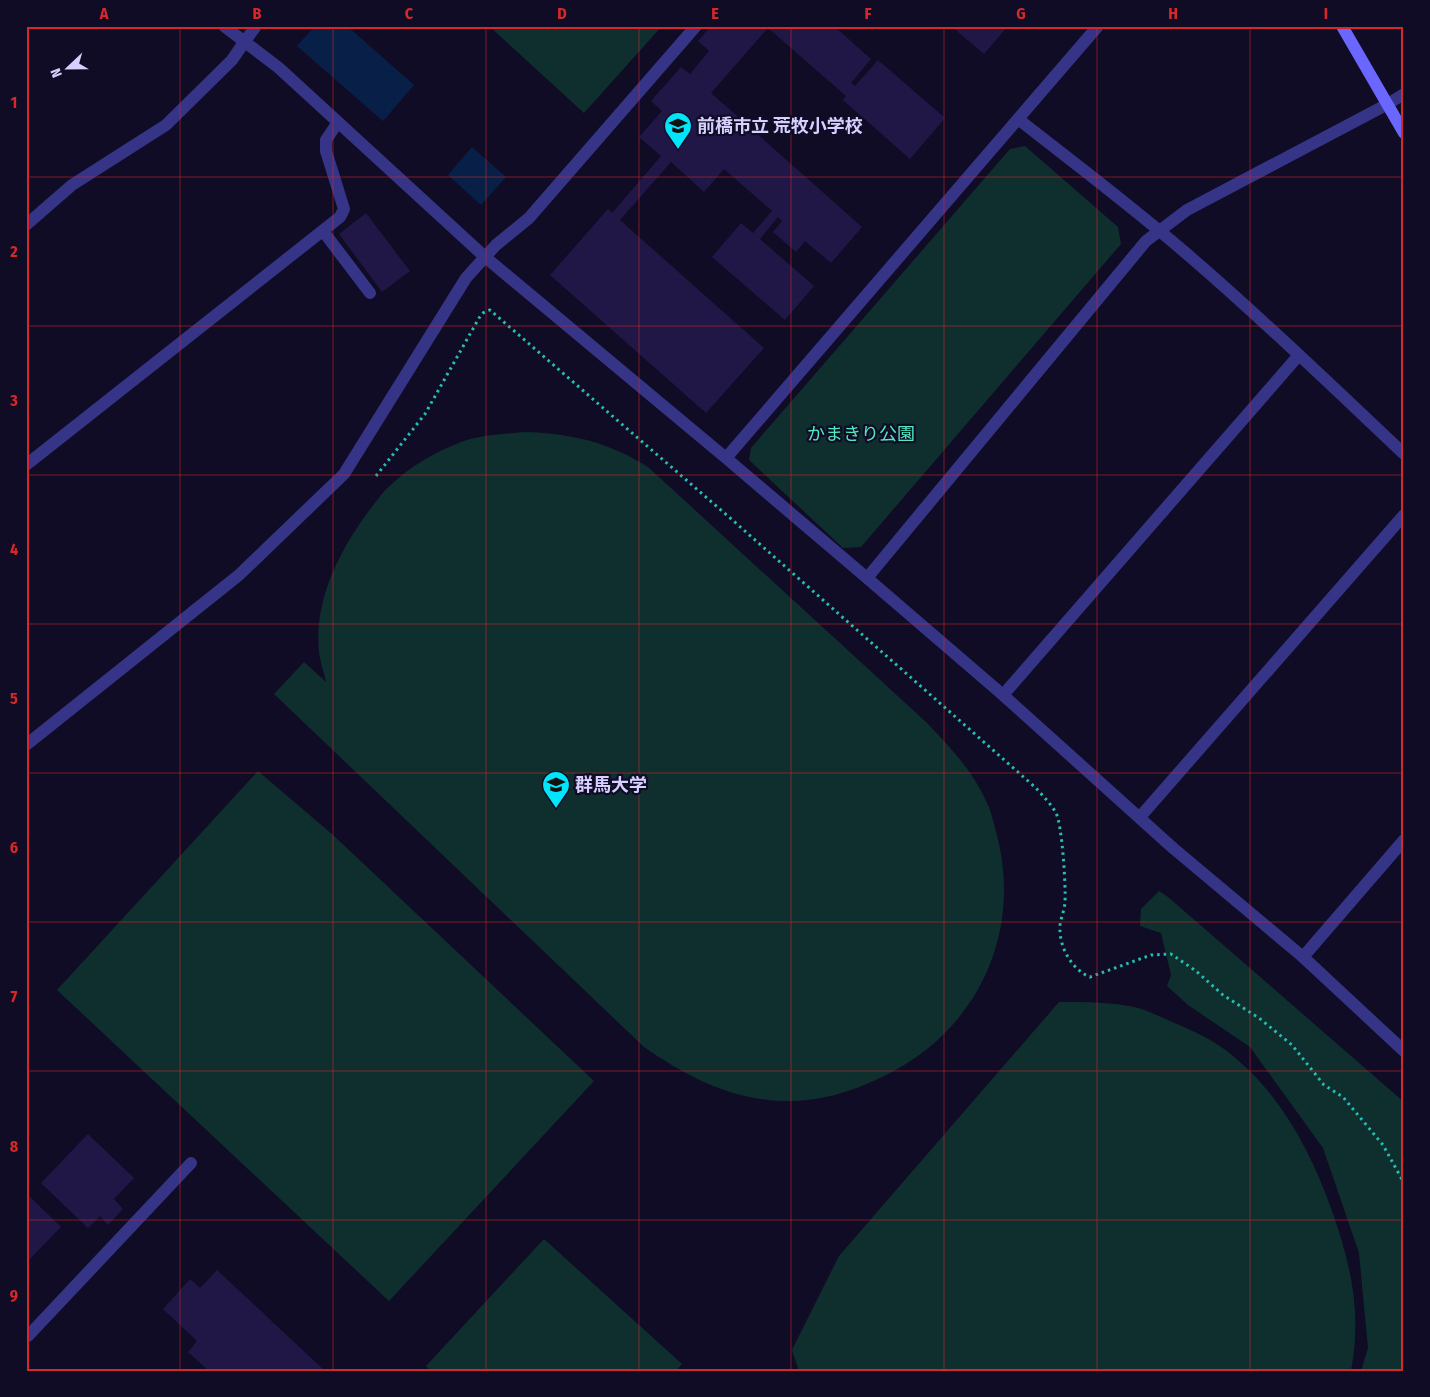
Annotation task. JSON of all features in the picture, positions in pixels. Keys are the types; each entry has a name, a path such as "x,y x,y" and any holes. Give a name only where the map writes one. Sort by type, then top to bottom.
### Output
{"main road":[{"path":"1342,26 1386,105 1404,133"}],"street":[{"path":"224,26 278,68 485,257 726,458 1003,695 1173,848 1303,957 1404,1051"},
{"path":"26,225 72,185 166,125 232,60 256,26"},
{"path":"26,745 239,575 344,474 466,278 496,245 529,218 696,26"},
{"path":"726,458 1098,26"},
{"path":"867,578 1146,241 1187,210 1404,94"},
{"path":"1018,119 1159,230 1299,355 1404,454"},
{"path":"26,465 340,217 344,208 326,151 326,140 338,122"},
{"path":"323,231 370,293"},
{"path":"1003,695 1299,355"},
{"path":"1140,817 1404,515"},
{"path":"1303,957 1404,840"},
{"path":"28,1336 191,1163"}],"path":[{"path":"376,476 426,414 478,318 490,310 730,517 1036,788 1056,814 1065,887 1065,903 1060,926 1061,942 1071,961 1081,974 1090,977 1151,955 1171,954 1196,971 1223,995 1258,1018 1292,1045 1324,1085 1343,1097 1383,1145 1404,1183"}],"green space":[{"path":"489,26 662,26 584,113"},
{"name":"かまきり公園","path":"1025,146 1118,227 1121,244 861,547 843,548 749,460 751,448 1010,149"},
{"path":"525,432 561,435 597,443 624,454 648,467 926,722 952,750 975,780 992,815 1003,873 1003,910 996,945 984,978 966,1009 942,1036 913,1059 880,1078 857,1088 833,1096 795,1101 763,1099 726,1091 676,1067 644,1047 274,694 304,662 326,682 320,656 318,633 325,595 338,560 347,543 386,490 414,466 454,445 480,437"},
{"path":"258,771 333,835 594,1081 389,1301 57,990"},
{"path":"1159,891 1404,1102 1404,1371 1361,1371 1368,1348 1359,1253 1323,1148 1250,1047 1188,1005 1167,986 1171,975 1161,933 1140,926 1141,909"},
{"path":"1059,1002 1129,1006 1146,1011 1191,1030 1218,1045 1261,1082 1276,1101 1302,1143 1323,1188 1339,1231 1349,1270 1355,1309 1354,1350 1351,1371 799,1371 792,1350 839,1256"},
{"path":"544,1239 682,1364 676,1371 431,1371 426,1366"}],"water":[{"path":"315,26 347,26 414,85 383,121 297,46"},
{"path":"472,147 506,177 481,205 448,175"}],"building":[{"path":"711,26 834,26 871,59 851,83 855,86 878,60 945,118 910,159 843,100 846,96 768,28 711,93 862,227 831,263 805,241 796,252 773,232 782,221 778,217 760,239 814,286 785,320 712,257 741,223 753,233 772,211 724,169 704,192 671,162 620,220 764,348 706,413 550,275 608,209 612,213 661,156 639,137 662,111 651,101 681,67 690,74 709,51 698,41"},
{"path":"951,26 1008,26 984,54"},
{"path":"366,213 410,271 382,292 339,234"},
{"path":"88,1134 134,1178 114,1199 123,1209 108,1225 100,1216 88,1228 41,1183"},
{"path":"26,1193 61,1227 26,1263"},
{"path":"217,1270 325,1371 209,1371 188,1352 197,1341 163,1309 190,1279 200,1288"}],"place":[{"name":"前橋市立 荒牧小学校","path":"678,150"},
{"name":"群馬大学","path":"556,809"}]}
